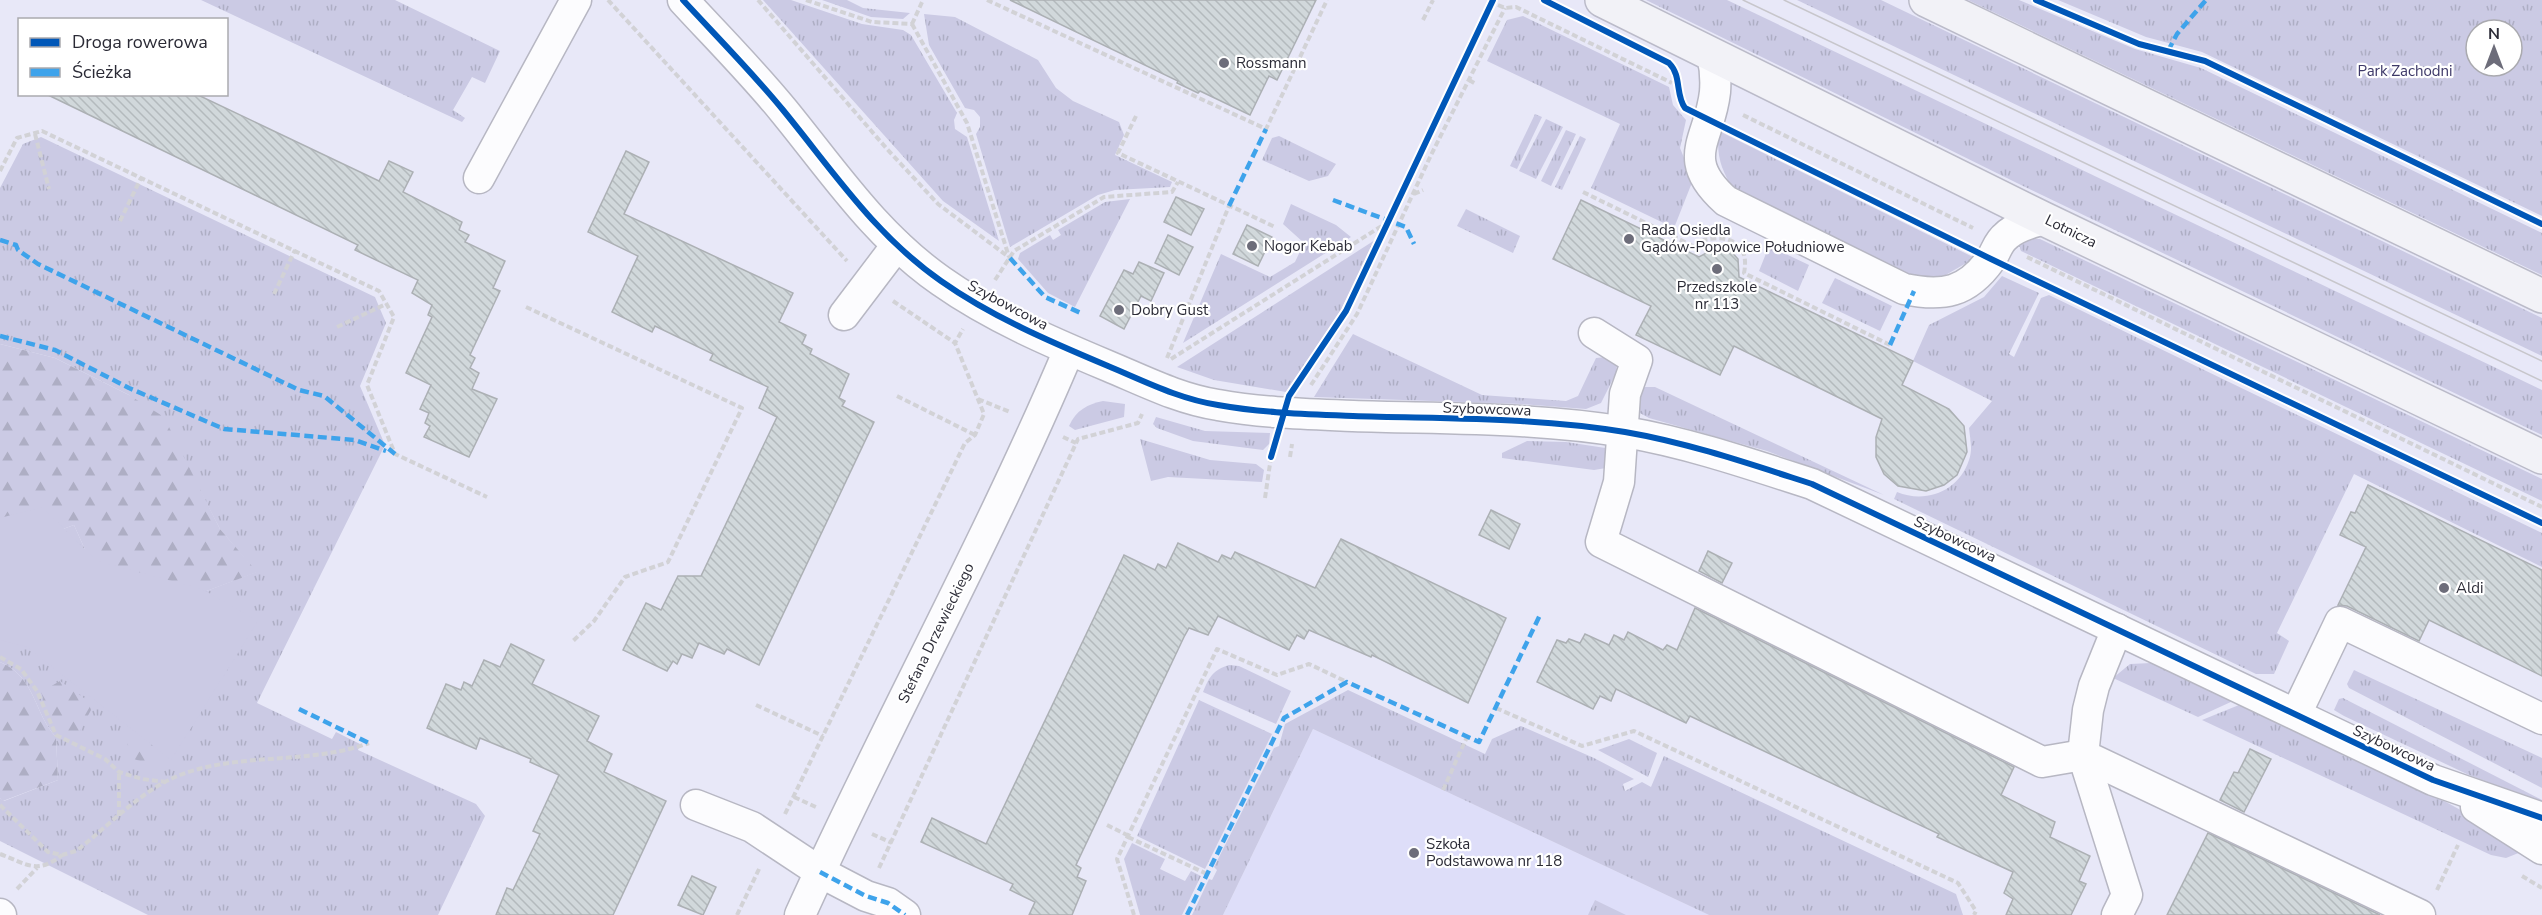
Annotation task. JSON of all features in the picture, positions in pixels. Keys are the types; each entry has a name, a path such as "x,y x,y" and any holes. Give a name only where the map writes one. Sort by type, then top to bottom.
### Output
{"main road":[{"name":"Lotnicza","path":"1602,0 2044,219 2542,457"},
{"path":"1926,0 2542,296"}],"street":[{"path":"479,178 576,0"},
{"name":"Szybowcowa","path":"683,0 782,109 851,199 897,245 940,280 979,305 1069,350 1185,398 1215,405 1284,413 1538,422 1624,432 1717,453 1812,484 2433,780 2542,818"},
{"path":"1712,55 1715,92 1699,149 1705,176 1713,189 1726,201 1905,289 1927,294 1944,293 1962,287 1975,278 2007,234 2044,219"},
{"path":"844,315 897,245"},
{"path":"1594,333 1637,360 1625,394 1619,482 1601,542 2042,762 2083,755 2427,905"},
{"name":"Stefana Drzewieckiego","path":"800,915 1027,448 1069,350"},
{"path":"2296,714 2340,622 2542,719"},
{"path":"2117,629 2094,686 2088,710 2083,755 2127,895 2117,915"},
{"name":"Szybowcowa","path":"2433,780 2542,849"},
{"path":"696,806 752,827 820,872 866,896 888,903 905,915"}],"path":[{"path":"609,0 868,283 955,342 984,414 975,435 964,443 737,915"},
{"path":"758,0 887,149 938,204 1010,258"},
{"path":"806,0 872,22 912,24"},
{"path":"912,24 923,0"},
{"path":"987,0 1266,129 1327,0"},
{"path":"1423,20 1433,0"},
{"path":"1488,11 1496,2 1505,8 1516,7 1676,82"},
{"path":"1309,388 1357,314 1468,80 1505,8"},
{"path":"912,24 967,123 1010,258"},
{"path":"1468,80 1476,84"},
{"path":"1736,112 1979,231"},
{"path":"1136,116 1118,153 1275,227"},
{"path":"0,171 17,138 42,131 379,291 394,317 367,384 395,454 487,497"},
{"path":"34,134 49,189"},
{"path":"120,221 141,178"},
{"path":"955,342 1014,251 1104,197 1172,192 1178,182"},
{"path":"1413,195 1423,190"},
{"path":"1583,192 1697,248 1704,240 1728,239 1739,245 1745,253 1744,273 1890,345"},
{"path":"1229,206 1165,363 1388,222"},
{"path":"1381,237 1392,214"},
{"path":"274,294 295,250"},
{"path":"2019,253 2542,507"},
{"path":"338,327 386,304"},
{"path":"526,307 742,408 668,562 625,577 594,621 573,640"},
{"path":"866,896 1078,439 1138,423 1155,386"},
{"path":"897,396 975,435"},
{"path":"1265,498 1271,457 1284,413"},
{"path":"1134,915 1117,859 1216,649 1277,675 1309,664 1347,682"},
{"path":"0,657 21,669 37,691 56,735 105,759 119,772 142,779 167,782"},
{"path":"756,705 823,736"},
{"path":"1496,708 1582,746 1634,731 1958,883 1976,911 1974,915"},
{"path":"1443,790 1467,737"},
{"path":"0,854 37,868 49,865 62,855 76,851 167,782 181,775 210,768 348,751 369,743"},
{"path":"119,772 119,817"},
{"path":"794,797 828,813"},
{"path":"0,804 48,852 62,855"},
{"path":"1107,825 1206,874"},
{"path":"867,831 892,843"},
{"path":"2427,905 2458,845"}],"shaded area":[{"name":"Szkoła Podstawowa nr 118","path":"1313,729 1709,915 1223,915"}],"green space":[{"path":"201,0 395,0 500,51 485,83 472,77 453,110 465,118 462,122"},
{"path":"763,0 791,0 862,24 903,30 911,35 957,113 954,120 955,129 967,137 999,241 943,201"},
{"path":"822,0 847,0 863,8 910,13 903,19 871,17"},
{"path":"1646,0 1727,0 2542,390 2542,435 2021,185"},
{"path":"1797,0 1881,0 2542,318 2542,356"},
{"path":"1968,0 2019,0 2135,49 2201,68 2542,233 2542,275"},
{"name":"Park Zachodni","path":"2058,0 2542,0 2542,216 2202,52 2146,37"},
{"path":"924,14 955,17 1038,60 1056,88 1073,101 1119,122 1124,135 1115,155 1172,182 1170,187 1115,190 1098,195 1010,247 976,134 980,127 980,117 974,110 965,108 929,45"},
{"path":"1523,16 1669,87 1673,105 1686,120 1680,148 1693,180 1674,228 1591,188 1620,124 1487,61 1507,20"},
{"path":"1535,114 1542,117 1517,169 1510,166"},
{"path":"1546,119 1563,127 1536,179 1519,171"},
{"path":"1566,130 1576,134 1551,186 1541,181"},
{"path":"1719,131 1975,258 1937,280 1911,280 1734,190 1720,162"},
{"path":"1279,136 1336,164 1328,176 1309,181 1262,160 1272,138"},
{"path":"1580,136 1586,139 1562,190 1555,187"},
{"path":"41,137 375,297 386,323 360,386 385,445 257,703 332,739 336,732 360,744 358,750 476,804 485,816 438,915 148,915 0,841 0,798 4,801 58,780 56,737 43,718 28,686 12,669 0,662 0,552 74,525 104,592 196,595 256,572 220,529 192,475 129,395 55,358 0,344 0,188 23,144"},
{"path":"1130,199 1075,307 1048,293 1018,259 1020,253 1050,235 1053,240 1061,235 1058,230 1105,202"},
{"path":"1291,204 1336,225 1351,237 1183,343 1221,254 1270,277 1295,262 1304,243 1283,224"},
{"path":"1466,209 1520,236 1513,253 1457,226"},
{"path":"2026,239 2040,239 2542,479 2542,501 2021,251 2016,245"},
{"path":"1375,240 1341,310 1286,392 1214,380 1177,367"},
{"path":"1769,246 1809,265 1798,291 1759,271"},
{"path":"2002,276 2039,293 2009,354 2014,357 2041,298 2049,295 2542,533 2542,567 2354,474 2277,633 2289,641 2274,674 2256,674 1894,499 1897,492 1919,496 1940,492 1958,480 1964,471 1971,452 1969,428 1992,401 1913,361 1929,325 1984,297"},
{"path":"1835,278 1892,306 1880,331 1822,303"},
{"path":"1353,334 1482,395 1566,401 1578,396 1596,358 1606,357 1617,365 1616,373 1601,403 1586,409 1522,404 1314,397"},
{"path":"0,344 55,358 129,395 164,417 220,529 257,572 196,595 104,592 74,525 0,552"},
{"path":"1645,387 1655,387 1884,495 1767,451 1649,418 1638,412 1637,394"},
{"path":"1103,401 1125,404 1124,417 1075,430 1069,426 1083,409"},
{"path":"1156,417 1205,431 1270,433 1269,444 1263,450 1193,441 1157,428 1153,424"},
{"path":"1140,439 1210,460 1256,464 1264,470 1262,482 1168,477 1151,481"},
{"path":"1527,441 1566,442 1612,449 1612,467 1594,470 1502,458 1502,453"},
{"path":"42,507 97,561 202,589 258,621 171,760 27,647 0,640 0,518"},
{"path":"0,662 12,669 28,686 43,718 56,737 58,780 3,801 0,798"},
{"path":"2151,663 2162,666 2233,701 2198,717 2113,678 2130,664"},
{"path":"1229,665 1239,666 1291,691 1276,724 1203,692 1212,675"},
{"path":"2354,670 2542,758 2542,788 2349,688 2347,684"},
{"path":"60,681 88,701 91,710 76,738 68,735 53,720 41,692"},
{"path":"1348,690 1485,754 1492,739 1521,726 1594,758 1634,779 1623,784 1625,791 1642,782 1651,787 1664,756 1956,894 1963,915 1709,915 1313,729 1223,915 1192,915 1209,879 1212,880 1217,870 1214,867 1274,748 1279,746 1285,724"},
{"path":"2343,698 2542,800 2542,804 2469,775 2344,716 2334,710 2339,699"},
{"path":"1199,700 1272,734 1205,869 1137,836"},
{"path":"2239,705 2446,802 2495,829 2521,852 2506,858 2491,855 2202,720"},
{"path":"129,721 172,747 155,762 150,763 131,758 125,734"},
{"path":"1629,739 1657,753 1648,777 1598,750"},
{"path":"1132,843 1165,859 1160,869 1185,881 1191,871 1201,876 1182,915 1140,915 1124,859"},
{"path":"1595,900 1626,915 1588,915"}],"building":[{"path":"1010,0 1316,0 1277,80 1269,76 1250,115 1200,91 1198,93 1177,83 1178,81"},
{"path":"50,96 200,96 379,181 389,161 413,172 403,192 462,222 459,230 469,235 465,242 505,261 493,288 500,291 470,355 475,358 470,368 479,373 472,389 497,399 469,457 424,437 430,426 425,423 429,413 420,409 431,385 406,373 432,317 428,315 432,305 412,293 418,280 355,250 358,245"},
{"path":"626,151 649,162 624,214 793,293 779,322 806,335 802,344 812,349 810,354 849,374 839,398 845,401 842,406 874,422 759,665 727,649 724,654 699,643 692,658 682,654 677,664 673,661 667,671 623,650 646,603 661,610 678,576 701,576 777,417 759,408 768,387 710,360 713,354 655,326 652,332 612,312 638,256 588,232"},
{"path":"1176,197 1204,209 1191,235 1164,222"},
{"path":"1581,200 1699,257 1717,247 1729,249 1738,259 1739,277 1913,361 1902,385 1949,409 1964,426 1967,452 1957,475 1944,485 1926,491 1898,486 1884,474 1876,457 1876,437 1882,419 1734,346 1720,375 1636,335 1651,306 1553,259"},
{"path":"1247,225 1272,237 1258,266 1233,254"},
{"path":"1168,235 1193,247 1179,275 1155,263"},
{"path":"1139,262 1164,273 1151,301 1141,296 1124,329 1100,316 1124,270 1133,274"},
{"name":"Aldi","path":"2368,485 2542,570 2542,676 2429,620 2419,641 2347,606 2338,605 2366,547 2340,535 2351,512 2355,513"},
{"path":"1491,510 1520,524 1509,549 1479,535"},
{"path":"1341,539 1506,618 1468,703 1372,655 1371,657 1309,630 1304,639 1297,635 1289,650 1218,616 1208,635 1189,628 1184,637 1076,865 1081,868 1077,877 1086,881 1072,915 1029,915 1035,902 1010,890 1013,884 921,842 932,818 986,844 1124,555 1155,570 1158,564 1166,568 1178,543 1218,562 1222,555 1231,559 1235,552 1315,588"},
{"path":"1708,551 1732,563 1722,583 1699,571"},
{"path":"1695,608 2014,767 2001,795 2055,822 2050,837 2090,856 2079,881 2086,884 2071,915 2006,915 2013,899 2004,893 2013,872 1937,837 1939,834 1690,716 1686,723 1616,689 1611,701 1600,696 1593,709 1537,682 1557,640 1566,643 1569,639 1580,643 1585,634 1609,645 1614,635 1624,640 1628,632 1663,650 1667,645 1677,650"},
{"path":"511,644 544,660 532,684 599,716 587,741 612,754 604,772 666,801 613,915 496,915 507,888 513,890 540,834 533,831 559,775 530,762 531,759 480,738 476,749 427,728 446,684 461,690 464,682 472,686 484,660 500,667"},
{"path":"2250,749 2271,759 2244,812 2220,800 2234,772 2238,773"},
{"path":"2208,833 2380,915 2167,915"},
{"path":"692,876 716,887 703,915 678,905"}],"tram line":[{"path":"1743,0 2542,381"},
{"path":"1784,0 2542,361"}],"marked path":[{"path":"2168,51 2177,34 2206,0"},
{"path":"1229,206 1266,129"},
{"path":"1333,200 1406,227 1414,244"},
{"path":"0,240 16,245 18,250 38,264 299,390 324,396 395,454"},
{"path":"1010,258 1045,297 1083,314"},
{"path":"1890,345 1914,291"},
{"path":"0,336 55,350 129,388 224,429 355,440 386,451"},
{"path":"1187,915 1284,718 1347,682 1479,742 1540,615"},
{"path":"299,709 369,743"},
{"path":"820,872 866,896 888,903 905,915"}],"cycle path":[{"path":"683,0 759,82 875,223 917,263 960,294 1022,328 1065,348 1162,389 1218,405 1285,413 1489,419 1591,427 1672,442 1766,469 1812,484 2433,780 2542,818"},
{"path":"1271,457 1289,396 1346,311 1493,0"},
{"path":"1544,0 1669,63 1676,74 1680,97 1685,108 1991,259 2542,523"},
{"path":"2036,0 2139,44 2205,61 2542,224"}],"place":[{"name":"Rossmann","path":"1224,63"},
{"name":"Rada Osiedla Gądów-Popowice Południowe","path":"1629,239"},
{"name":"Nogor Kebab","path":"1252,246"},
{"name":"Przedszkole nr 113","path":"1717,269"},
{"name":"Dobry Gust","path":"1119,310"},
{"name":"Aldi","path":"2444,588"},
{"name":"Szkoła Podstawowa nr 118","path":"1414,853"}]}
